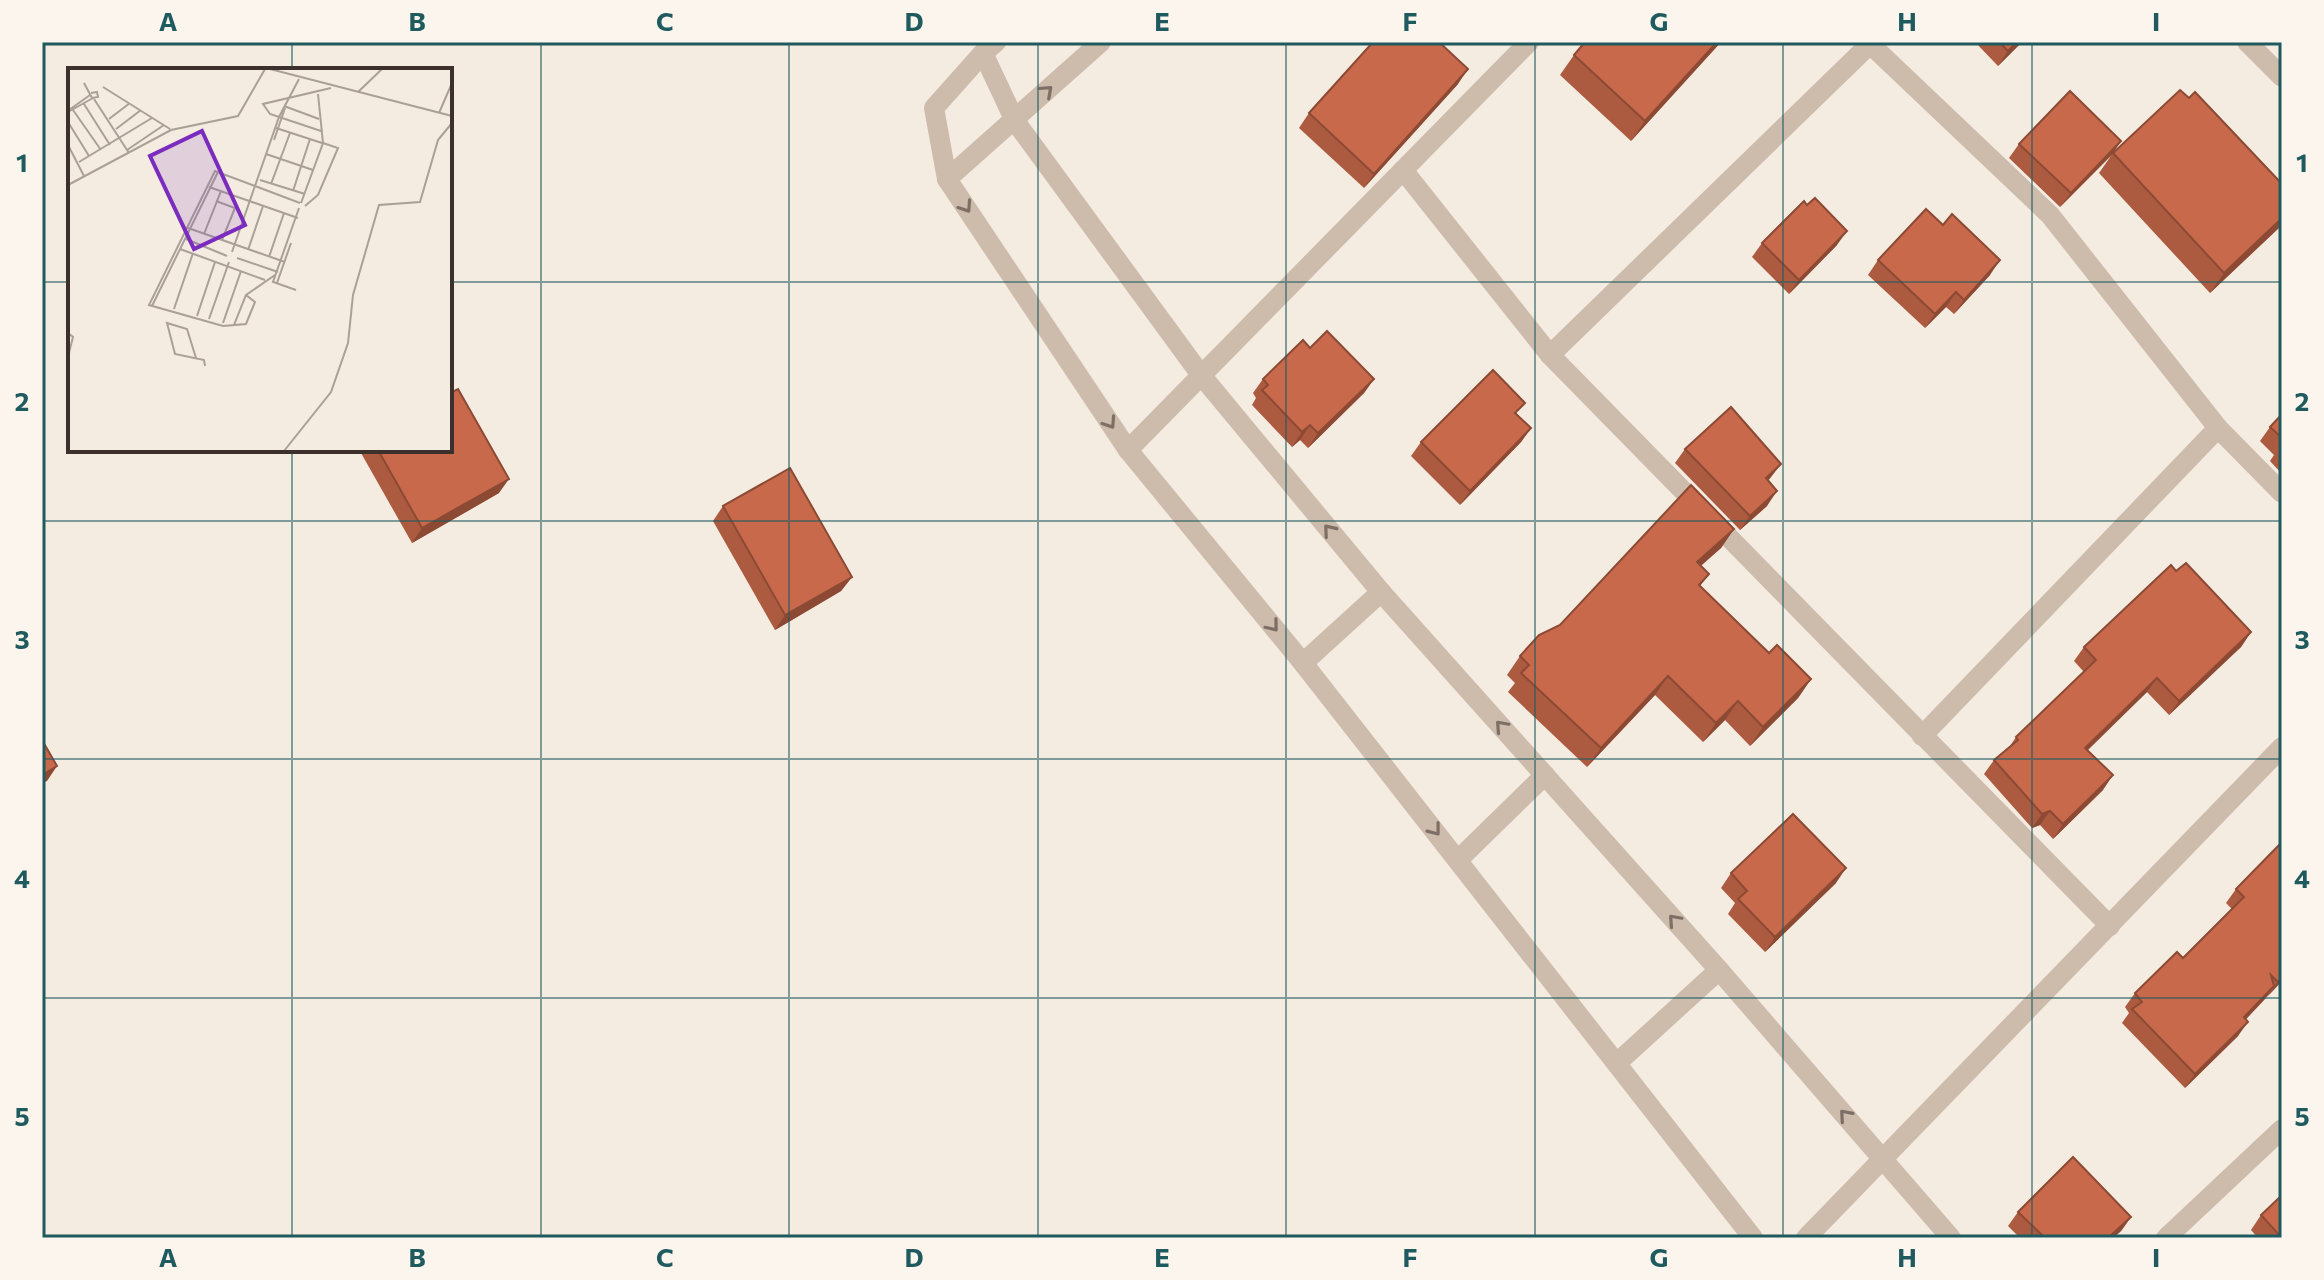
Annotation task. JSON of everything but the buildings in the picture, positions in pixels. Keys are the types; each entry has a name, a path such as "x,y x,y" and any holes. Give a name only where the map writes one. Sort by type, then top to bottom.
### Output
{"street":[{"path":"947,179 1101,42"},
{"path":"1128,450 1529,42"},
{"path":"2247,42 2282,77"},
{"path":"1550,355 1870,44 2050,215 2218,428 2282,493"},
{"path":"1753,1238 1303,663 1128,450 947,179 934,108 989,48 1015,121 1201,375 1381,592 1719,970 1951,1238"},
{"path":"1403,170 1550,355 2110,926"},
{"path":"1922,736 2218,428"},
{"path":"1303,663 1381,592"},
{"path":"1806,1238 2282,747"},
{"path":"1458,860 1545,775"},
{"path":"1617,1063 1719,970"},
{"path":"2166,1238 2282,1129"}]}
